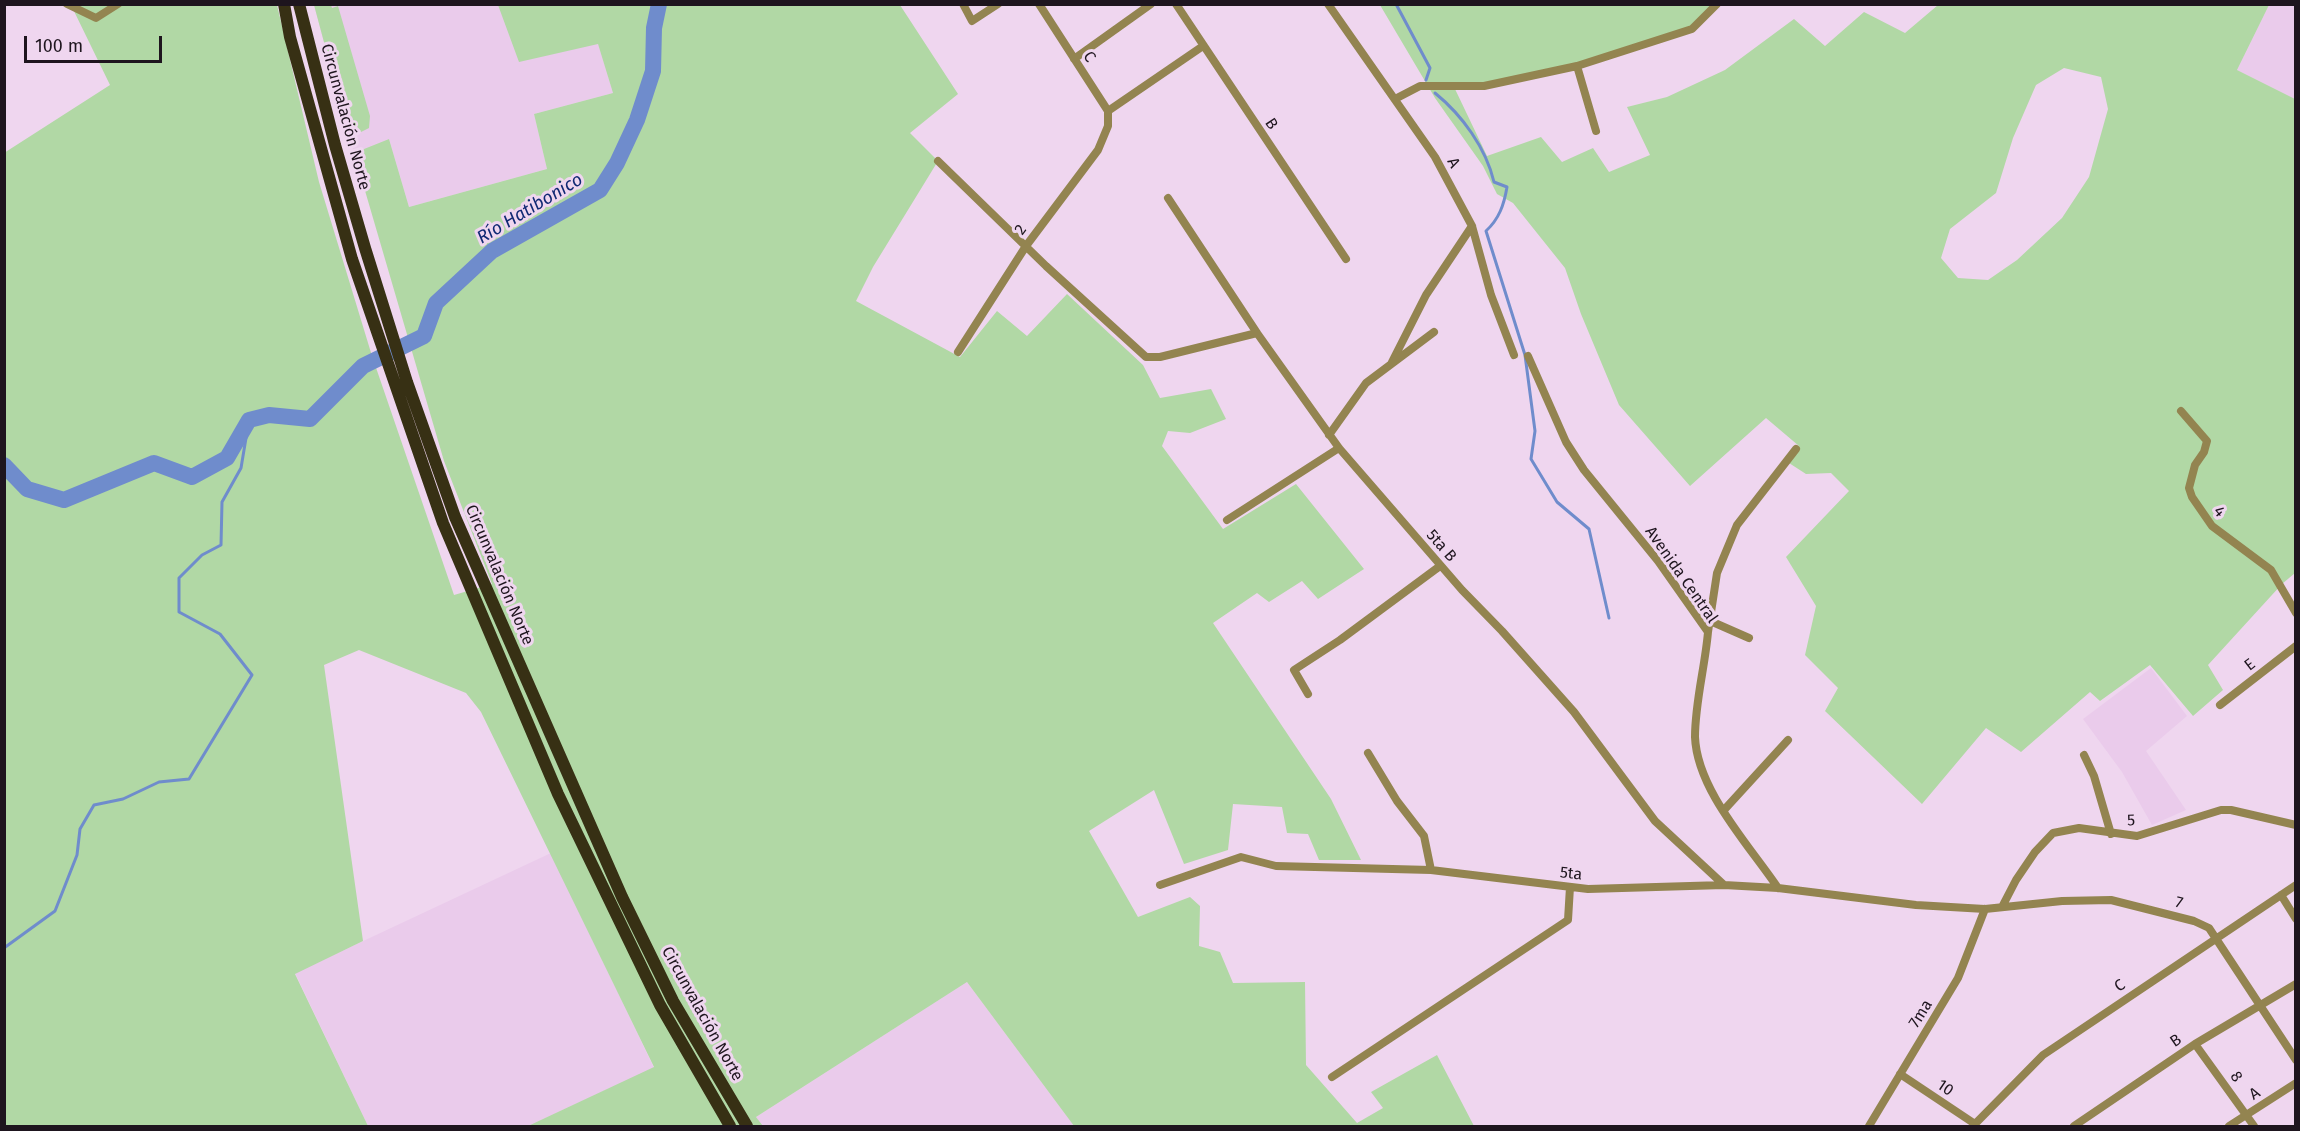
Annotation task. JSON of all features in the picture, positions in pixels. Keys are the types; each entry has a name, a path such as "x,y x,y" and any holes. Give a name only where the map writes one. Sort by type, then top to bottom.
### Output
{"highway":[{"name":"Circunvalación Norte","path":"284,4 321,150 376,331 622,897 673,1001 747,1126"},
{"name":"Circunvalación Norte","path":"300,4 335,145 390,328 401,385 443,523 558,794 660,1005 730,1126"},
{"path":"321,150 335,145"}],"street":[{"path":"66,4 96,18 118,4"},
{"path":"963,4 972,21 998,4"},
{"name":"C","path":"1040,4 1108,111"},
{"path":"1074,59 1151,4"},
{"name":"B","path":"1176,4 1346,259"},
{"name":"A","path":"1328,4 1435,157 1472,226 1491,295 1514,355"},
{"path":"1395,99 1420,86 1484,86 1577,66 1692,29 1717,4"},
{"path":"1108,111 1203,46"},
{"path":"1577,66 1596,131"},
{"name":"2","path":"958,352 1026,246 1098,150 1108,126 1108,111"},
{"path":"938,161 1146,357 1160,357 1257,333"},
{"name":"5ta B","path":"1168,198 1257,333 1339,448 1440,566 1574,712 1655,821 1724,885"},
{"path":"1392,362 1426,295 1472,226"},
{"path":"1329,435 1366,383 1434,332"},
{"name":"Avenida Central","path":"1528,356 1566,442 1584,470 1658,561 1708,632 1696,716 1695,739 1699,764 1710,789 1778,888"},
{"name":"4","path":"2181,411 2207,441 2195,465 2189,489 2192,497 2212,526 2271,570 2295,613"},
{"path":"1227,520 1339,448"},
{"path":"1708,632 1708,620 1718,573 1737,525 1796,448"},
{"path":"1308,694 1294,670 1340,640 1440,566"},
{"path":"1708,620 1749,638"},
{"name":"E","path":"2220,705 2295,646"},
{"path":"1724,810 1788,740"},
{"path":"1368,753 1397,801 1424,836 1431,870"},
{"path":"2084,754 2094,776 2111,834"},
{"name":"5","path":"2002,907 2016,880 2035,852 2053,833 2079,828 2137,836 2221,810 2231,810 2295,825"},
{"name":"5ta","path":"1160,885 1241,857 1276,866 1431,870 1570,887 1724,885 1778,888 1916,905 1984,909"},
{"name":"C","path":"1974,1125 2043,1055 2295,885"},
{"path":"1332,1077 1568,920 1570,887"},
{"path":"2281,895 2295,920"},
{"name":"7","path":"1984,909 2111,900 2194,921 2209,928 2295,1060"},
{"name":"7ma","path":"1869,1126 1958,978 1984,909"},
{"name":"B","path":"2074,1126 2195,1044 2295,984"},
{"name":"8","path":"2195,1044 2254,1126"},
{"name":"10","path":"1900,1074 1974,1125"},
{"name":"A","path":"2229,1126 2295,1083"}],"shaded area":[{"path":"314,5 501,5 598,43 613,93 534,114 547,169 409,207 389,139 354,153"},
{"path":"2269,5 2295,5 2295,99 2237,70"},
{"path":"2151,668 2187,716 2146,751 2186,810 2152,825 2122,772 2083,719"},
{"path":"551,853 654,1068 528,1126 368,1126 295,973"},
{"path":"967,982 1074,1126 763,1126 756,1117"}],"green space":[{"path":"71,5 277,5 319,182 372,356 454,595 492,584 444,461 354,153 389,139 409,207 547,169 534,114 613,93 598,44 519,62 498,5 900,5 958,94 910,133 938,161 873,267 856,301 960,357 997,311 1027,336 1067,294 1143,365 1160,398 1211,389 1226,419 1190,433 1168,431 1162,446 1223,529 1296,484 1364,569 1318,599 1302,581 1269,602 1257,593 1213,623 1331,799 1361,860 1319,860 1308,834 1287,833 1282,807 1233,804 1228,850 1184,864 1154,790 1089,831 1138,917 1190,897 1200,906 1199,946 1220,952 1233,983 1305,982 1306,1065 1357,1123 1383,1108 1371,1092 1437,1055 1474,1126 1074,1126 967,982 756,1117 763,1126 528,1126 654,1067 481,712 466,693 359,650 324,665 363,941 295,974 368,1126 5,1126 4,153 110,85"},
{"path":"314,5 331,5 332,8 338,6 370,116 369,128 361,132 347,128"},
{"path":"1380,5 1714,5 1693,26 1577,66 1455,89 1487,156 1541,137 1562,162 1593,148 1609,172 1650,155 1627,107 1667,97 1725,70 1794,19 1825,46 1864,12 1905,33 1938,5 2269,5 2237,70 2295,99 2295,573 2282,584 2208,665 2223,690 2193,716 2150,665 2100,701 2090,692 2021,752 1986,728 1922,804 1825,711 1838,688 1805,655 1816,606 1786,557 1849,491 1831,473 1806,474 1789,463 1799,446 1766,418 1690,486 1619,405 1581,314 1565,268 1513,203 1497,194 1483,166 1435,98","holes":["2064,68 2101,77 2108,109 2089,177 2062,218 2017,260 1988,280 1958,278 1941,258 1950,229 1996,193 2013,138 2036,85"]}],"waterway":[{"name":"Río Hatibonico","path":"4,465 27,489 64,500 154,463 192,477 227,458 249,420 269,415 310,419 363,366 424,336 436,303 492,251 600,190 617,163 637,120 653,71 654,28 659,4"},
{"path":"1396,4 1430,68 1426,80"},
{"path":"1435,93 1472,133 1485,157 1494,182 1507,187 1500,211 1486,231 1525,355 1535,431 1531,459 1557,502 1589,529 1609,618"},
{"path":"4,948 55,911 77,855 80,829 94,805 123,799 159,782 189,779 252,675 220,634 179,612 179,578 202,555 221,545 222,502 241,468 249,420"}]}
